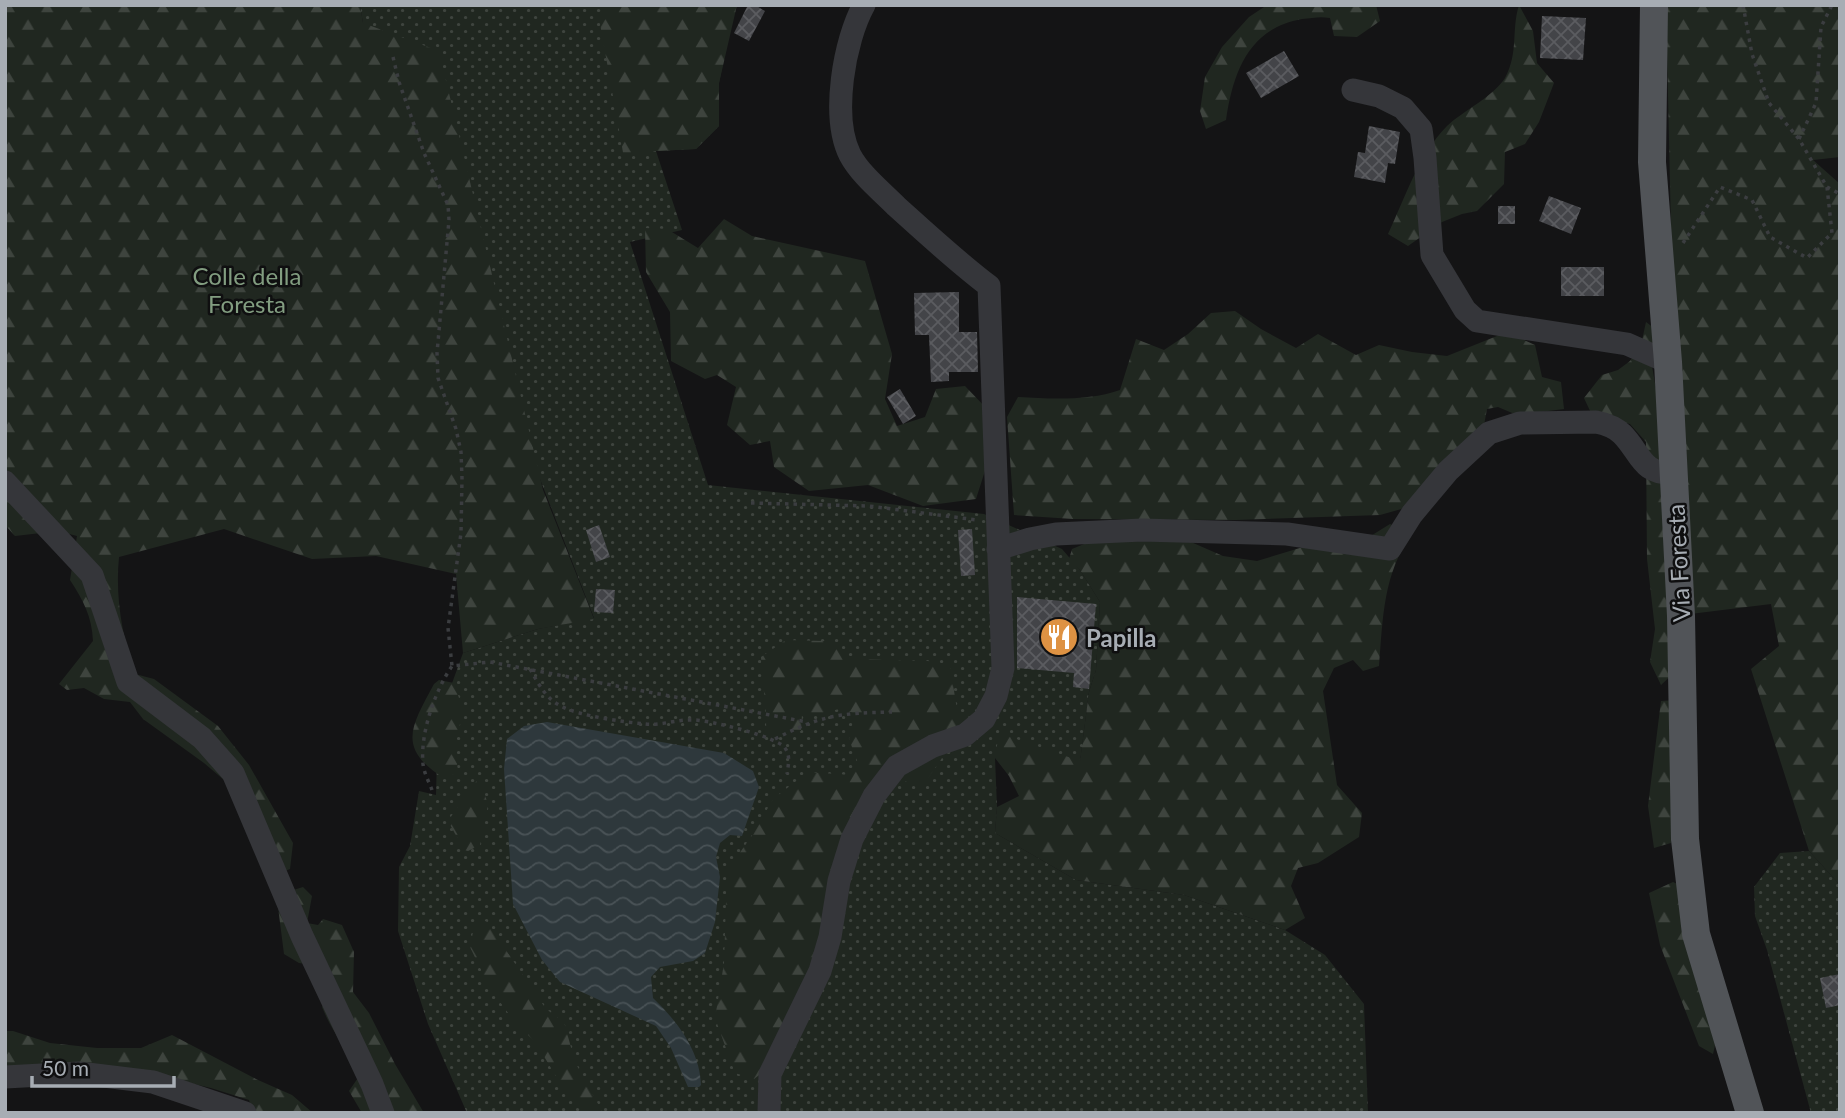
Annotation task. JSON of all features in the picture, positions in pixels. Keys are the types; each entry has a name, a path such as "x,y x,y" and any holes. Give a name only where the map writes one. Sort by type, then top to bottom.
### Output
{"main road":[{"name":"Via Foresta","path":"1654,5 1652,162 1668,362 1681,616 1685,839 1696,934 1750,1113"}],"street":[{"path":"769,1113 770,1074 820,971 830,937 839,881 852,839 874,796 897,766 933,746 965,735 984,719 996,696 1003,668 989,286 951,256 872,182 850,155 842,127 842,72 855,21 864,5"},
{"path":"1353,90 1379,96 1403,108 1421,129 1432,255 1465,310 1477,321 1627,344 1668,362"},
{"path":"998,539 1142,530 1287,534 1390,549 1412,514 1467,453 1489,433 1520,423 1606,424 1621,433 1639,460 1650,468 1662,474 1674,473"},
{"path":"5,482 92,575 128,682 202,738 233,773 302,936 383,1113"},
{"path":"5,1077 79,1073 153,1082 245,1113"}],"path":[{"path":"1680,247 1720,187 1752,200 1770,237 1807,258 1832,233 1827,187 1799,139 1769,103 1752,54 1743,5"},
{"path":"1799,139 1816,103 1821,27 1832,5"},
{"path":"393,57 424,153 448,205 449,220 437,352 438,378 461,452 461,533 447,628 452,666 441,683 423,743 423,767 432,790"},
{"path":"1827,187 1840,194"},
{"path":"751,503 869,506 983,521 998,539"},
{"path":"452,666 489,662 807,722"},
{"path":"530,669 544,692 560,706 583,713 649,725 693,719 775,739 786,749 789,761 787,774"},
{"path":"775,739 807,722 843,713 892,712"}],"green space":[{"name":"Colle della Foresta","path":"5,5 360,5 363,23 439,51 543,490 594,619 538,629 463,653 456,574 376,556 312,559 224,529 119,557 121,616 126,646 135,674 154,679 218,726 249,765 293,843 290,869 275,875 224,780 143,719 130,702 104,699 84,688 67,690 59,684 93,641 86,609 70,580 77,536 58,531 15,536 5,525"},
{"path":"360,5 738,5 733,13 719,83 719,126 696,149 656,151 682,230 630,242 708,485 984,514 1062,549 1080,570 1100,602 1096,670 1089,692 1080,762 995,758 995,833 1076,880 1184,895 1285,930 1325,955 1364,1004 1368,1113 467,1113 428,1024 398,931 399,867 410,846 419,791 436,795 438,722 463,653 538,629 594,618 363,23"},
{"path":"608,5 737,5 719,83 719,126 696,149 656,151 624,158 599,18"},
{"path":"1267,5 1376,5 1380,21 1357,37 1334,36 1330,18 1323,17 1284,24 1269,32 1257,42 1239,69 1226,120 1206,129 1200,111 1205,77 1222,47 1249,17"},
{"path":"1519,5 1533,31 1537,63 1554,83 1539,122 1525,144 1505,152 1504,184 1477,211 1442,222 1408,246 1388,234 1413,177 1428,150 1447,126 1494,91 1505,78 1512,59"},
{"path":"1666,5 1840,5 1840,157 1813,160 1840,184 1840,885 1809,851 1751,669 1779,646 1771,604 1690,614 1673,319"},
{"path":"724,219 752,236 865,261 892,354 885,399 897,426 925,417 936,389 965,386 988,410 990,455 976,499 923,506 868,485 809,491 774,467 770,441 750,445 727,425 736,387 717,375 705,379 671,361 670,312 646,272 645,228 667,229 698,248"},
{"path":"1235,311 1296,348 1318,334 1356,355 1379,345 1447,356 1507,332 1535,345 1542,377 1561,382 1564,409 1517,415 1498,407 1487,409 1484,425 1412,506 1380,515 1236,520 1073,519 1014,515 1007,417 1018,397 1083,398 1120,390 1136,339 1164,350 1188,334 1211,313"},
{"path":"1646,322 1658,331 1652,366 1659,407 1681,666 1661,685 1650,662 1655,629 1647,559 1646,442 1630,424 1592,415 1584,398 1602,375 1618,370 1630,361 1641,345"},
{"path":"1390,524 1412,534 1402,549 1390,580 1379,666 1363,671 1353,660 1334,668 1323,691 1337,785 1362,813 1359,837 1318,863 1298,868 1291,886 1305,918 1285,930 1184,895 1076,880 995,833 997,807 1019,796 1009,776 995,758 999,733 1080,761 1089,692 1096,670 1100,602 1080,570 1069,559 1072,549 1106,535 1184,539 1223,556 1257,561 1313,544 1353,547"},
{"path":"786,640 824,641 852,659 928,661 950,666 959,722 942,758 922,787 904,781 880,780 830,928 772,1065 754,1079 735,1073 715,1018 724,963 727,871 773,799 808,772 850,775 859,766 849,739 855,714 842,708 811,717 802,714 801,731 782,737 766,732 761,657"},
{"path":"439,680 454,683 463,710 455,747 458,772 445,779 419,757 412,736 419,713 434,684"},
{"path":"1676,700 1677,817 1671,843 1654,848 1648,806 1661,701"},
{"path":"480,778 488,805 480,845 468,851 464,850 448,821"},
{"path":"1809,851 1840,885 1840,1113 1811,1113 1767,950 1755,916 1754,887 1780,853"},
{"path":"1673,882 1682,886 1718,1032 1713,1054 1699,1046 1660,945 1649,893"},
{"path":"303,887 312,896 307,923 318,925 323,919 342,925 354,952 353,992 369,1013 424,1113 392,1113 390,1109 362,1113 349,1091 364,1069 330,1025 322,1007 330,994 314,965 299,963 284,954 278,907 281,894"},
{"path":"486,921 546,1009 564,1022 575,1062 603,1113 583,1113 569,1098 536,1043 513,1020 490,988 470,947 474,927"},
{"path":"5,1031 50,1043 97,1048 141,1048 172,1035 292,1095 313,1113 253,1113 249,1100 144,1072 53,1071 31,1088 5,1069"}],"water":[{"path":"547,722 724,753 753,771 759,787 742,836 730,835 720,843 716,857 720,877 715,922 705,953 693,961 660,967 651,977 653,998 678,1026 691,1048 700,1072 699,1087 688,1087 671,1048 656,1026 560,982 542,960 513,904 504,769 507,739 524,726"}],"building":[{"path":"748,5 755,5 765,11 749,41 734,33"},
{"path":"1542,16 1586,18 1583,60 1540,58"},
{"path":"1284,51 1299,76 1261,98 1246,73"},
{"path":"1369,126 1400,132 1395,164 1388,163 1385,183 1354,177 1358,152 1365,153"},
{"path":"1549,196 1581,208 1571,234 1539,221"},
{"path":"1498,206 1515,206 1515,224 1498,224"},
{"path":"1561,267 1604,267 1604,296 1561,296"},
{"path":"959,292 959,332 977,332 978,372 949,372 949,381 931,382 929,335 915,335 914,293"},
{"path":"900,389 916,416 903,424 887,397"},
{"path":"599,525 610,557 596,562 586,530"},
{"path":"972,529 975,575 961,576 958,530"},
{"path":"596,589 615,590 613,613 594,612"},
{"path":"1017,597 1096,604 1089,689 1073,687 1074,673 1017,668"},
{"path":"1840,974 1840,1005 1826,1008 1820,978"}],"place":[{"name":"Papilla","path":"1059,637"}]}
